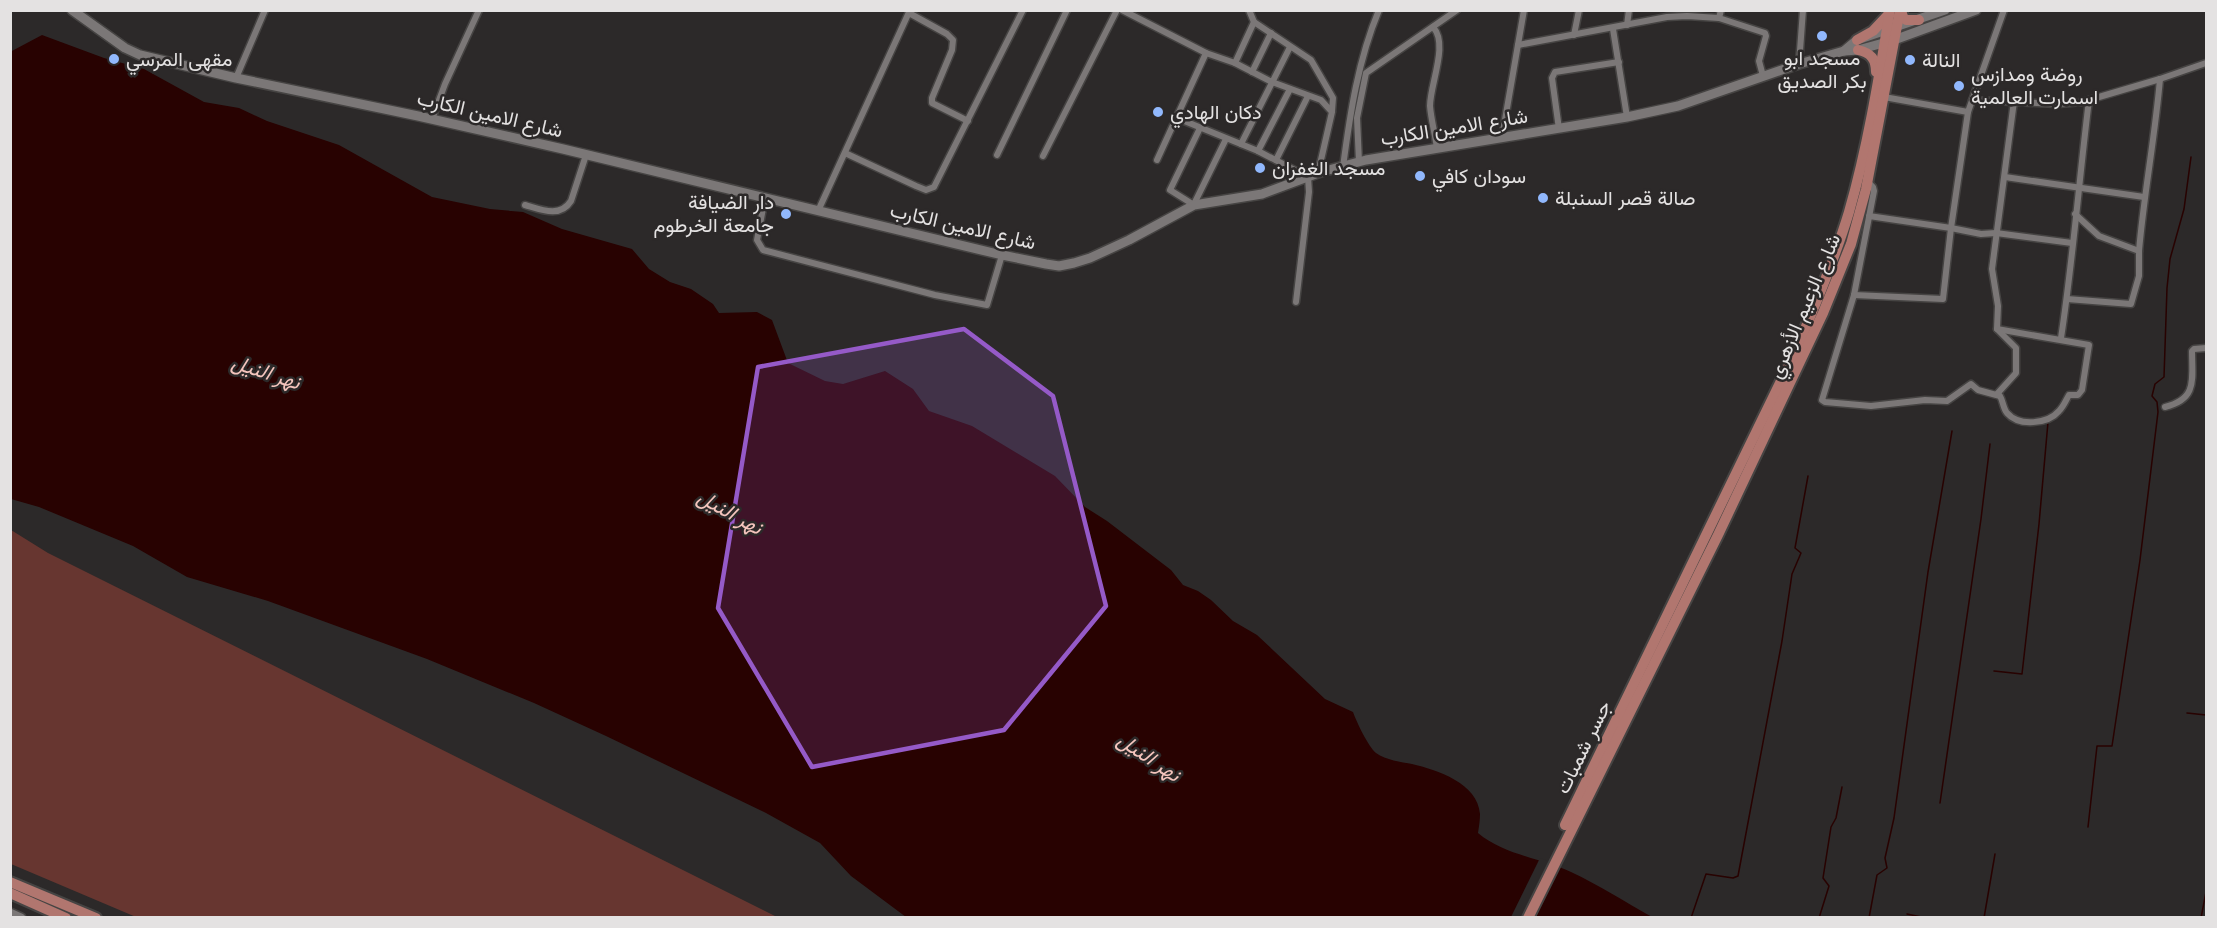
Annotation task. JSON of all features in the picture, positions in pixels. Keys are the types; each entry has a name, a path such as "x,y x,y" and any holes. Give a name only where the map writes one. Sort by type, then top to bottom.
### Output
{"main road":[{"path":"1877,83 1876,64 1873,57 1857,45 1895,11 1906,20 1919,20"},
{"name":"شارع الزعيم الأزهري","path":"1683,595 1797,348 1840,241 1856,186 1877,83 1891,35 1895,11"},
{"name":"شارع الزعيم الأزهري","path":"1683,595 1815,333 1851,244 1868,182 1891,53 1891,35"},
{"path":"1891,53 1906,35"},
{"name":"جسر شمبات","path":"1520,918 1683,595"},
{"name":"جسر شمبات","path":"1528,918 1683,595"},
{"path":"10,882 96,918"},
{"path":"10,893 63,916"},
{"path":"46,918 79,911"}],"street":[{"name":"شارع الامين الكارب","path":"72,10 130,51 236,78 432,119 1002,255 1059,266 1090,258 1129,240 1194,204 1262,194 1318,173 1359,162 1559,129 1677,106 1857,45"},
{"path":"236,78 265,10"},
{"path":"432,119 445,84 479,10"},
{"path":"845,153 916,186 931,189 938,180 1023,10"},
{"path":"997,155 1066,10"},
{"path":"1043,156 1117,10"},
{"path":"1122,10 1272,82 1321,100 1332,112"},
{"path":"1249,10 1254,22 1311,60 1332,98 1332,112 1318,173"},
{"path":"1343,166 1359,73 1378,10"},
{"path":"1359,162 1357,118 1366,73 1456,10"},
{"path":"1502,137 1524,10"},
{"path":"1574,35 1578,10"},
{"path":"1627,25 1629,10"},
{"path":"1719,18 1720,10"},
{"path":"1799,64 1803,10"},
{"path":"1857,45 1891,35 1919,20 1945,10"},
{"path":"1891,35 1906,35 1976,10"},
{"path":"1854,295 1943,299 1968,112 2004,10"},
{"path":"818,211 909,11 953,40 952,50 932,103 968,121"},
{"path":"1518,45 1614,29 1667,17 1719,18 1765,33 1759,60 1763,76"},
{"path":"1235,63 1254,22"},
{"path":"1432,27 1437,32 1439,45 1430,105 1437,148"},
{"path":"1614,29 1627,117"},
{"path":"1252,72 1271,33"},
{"path":"1241,144 1290,47"},
{"path":"1157,160 1206,52"},
{"path":"1559,129 1551,78 1555,72 1619,62"},
{"path":"1972,100 2064,104 2089,100 2206,63"},
{"path":"2067,299 2130,304 2139,276 2144,197 2155,135 2160,79"},
{"path":"1258,151 1290,89"},
{"path":"1276,160 1308,96"},
{"path":"1884,97 1968,112"},
{"path":"2061,338 2089,100"},
{"path":"1997,394 2016,373 2016,348 1997,329 1998,306 1992,269 2014,101"},
{"path":"1177,118 1258,151 1308,177 1309,192 1296,302"},
{"path":"1200,128 1170,190 1194,204 1226,139"},
{"path":"525,205 554,212 567,207 586,155"},
{"path":"2005,177 2144,197"},
{"path":"1868,182 1874,191 1854,295 1822,396 1825,402 1871,406 1925,400 1947,401 1971,384 1978,390 2002,397 2005,412 2018,420 2030,422 2042,421 2053,416 2061,410 2069,394 2078,395 2082,390 2089,345 2061,338 1997,329"},
{"path":"765,198 757,240 762,250 935,295 987,305 1002,255"},
{"path":"2075,214 2099,236 2139,251"},
{"path":"1869,216 1981,234 1996,232 2072,243"},
{"path":"2165,407 2187,397 2193,380 2192,351 2206,348"}],"highlighted area":[{"path":"964,329 1053,396 1106,606 1004,730 812,767 718,608 758,367"}],"shaded area":[{"path":"11,530 48,553 777,917 136,917 11,864"}],"water":[{"name":"نهر النيل","path":"42,35 104,58 144,69 204,102 239,108 267,121 339,145 432,197 490,209 523,212 562,229 632,249 649,269 670,282 691,289 713,304 719,313 757,312 772,320 788,363 825,381 843,384 885,371 913,389 929,411 972,426 1055,476 1085,507 1171,570 1183,585 1198,591 1233,621 1257,635 1325,699 1353,712 1366,740 1376,753 1389,759 1444,774 1464,786 1478,803 1480,814 1478,833 1499,846 1571,872 1652,917 906,917 851,876 820,843 766,813 606,736 534,703 427,659 268,601 187,577 133,546 39,507 11,499 10,52"}],"pier":[{"path":"1540,858 1560,865 1534,918 1511,917"}],"waterway":[{"path":"2088,827 2097,746 2112,746 2140,560 2158,412 2157,402 2152,396 2155,384 2164,377 2170,259 2184,209 2191,157"},
{"path":"1994,671 2022,674 2048,422"},
{"path":"1869,918 1877,875 1887,868 1885,858 1894,818 1928,572 1952,431"},
{"path":"1940,803 1990,444"},
{"path":"1691,918 1706,874 1733,878 1738,876 1782,641 1792,574 1801,553 1795,548 1808,476"},
{"path":"2187,713 2206,715"},
{"path":"1819,918 1829,886 1823,878 1831,827 1836,818 1842,787"},
{"path":"1984,918 1995,854"},
{"path":"2201,918 2206,892"},
{"path":"1907,914 1926,918"}],"place":[{"name":"مسجد ابو بكر الصديق","path":"1822,36"},
{"name":"مقهى المرسي","path":"114,59"},
{"name":"النالة","path":"1910,60"},
{"name":"روضة ومدازس اسمارت العالمية","path":"1959,86"},
{"name":"دكان الهادي","path":"1158,112"},
{"name":"مسجد الغفران","path":"1260,168"},
{"name":"سودان كافي","path":"1420,176"},
{"name":"صالة قصر السنبلة","path":"1543,198"},
{"name":"دار الضيافة جامعة الخرطوم","path":"786,214"}]}
